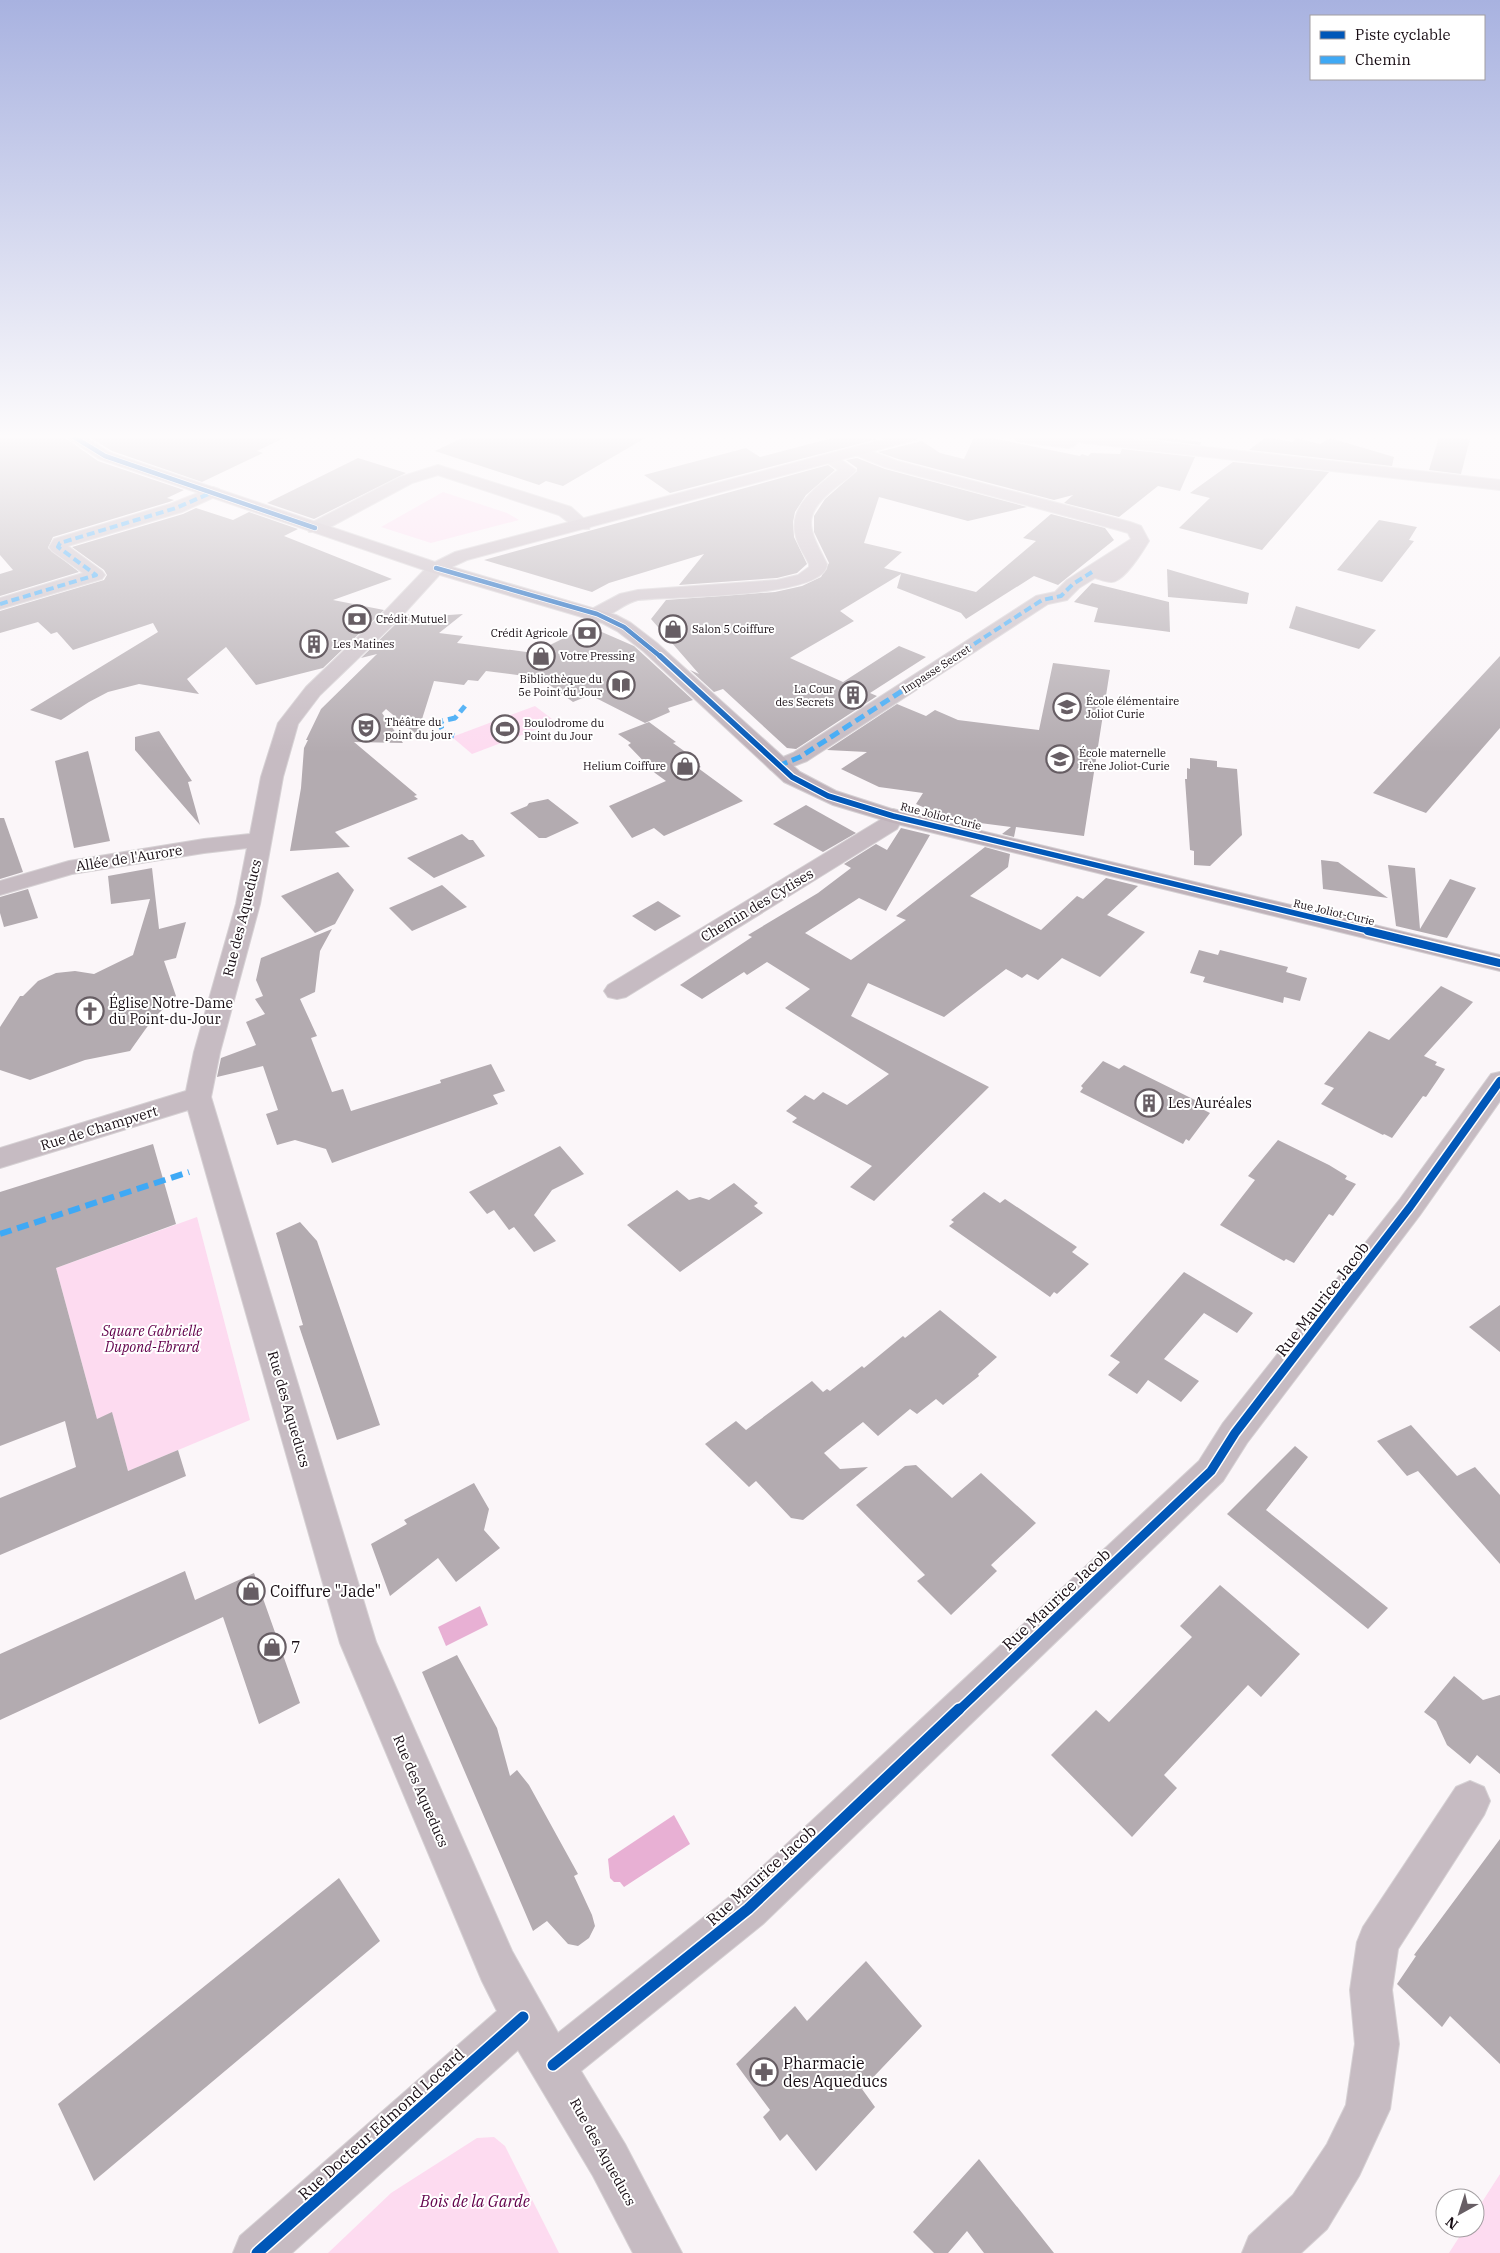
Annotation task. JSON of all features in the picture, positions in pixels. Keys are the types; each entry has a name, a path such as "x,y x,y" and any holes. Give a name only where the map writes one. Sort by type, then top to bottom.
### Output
{"main road":[{"name":"Rue Joliot-Curie","path":"358,542 436,568 597,614 624,627 650,647 778,766 808,788 855,806 1500,963"},
{"path":"436,568 456,558 517,542"}],"street":[{"path":"0,604 96,575 58,547 63,542"},
{"path":"597,614 626,598 638,596 798,582 807,578 818,568 808,542"},
{"name":"Impasse Secret","path":"778,766 800,757 1042,600 1061,596 1073,584 1092,572 1129,542"},
{"name":"Rue des Aqueducs","path":"436,568 313,691 292,717 280,746 248,904 207,1052 198,1097 358,1643 475,1918 523,2017 608,2160 658,2253"},
{"name":"Chemin des Cytises","path":"617,991 889,824 893,816"},
{"name":"Allée de l'Aurore","path":"0,888 69,868 204,846 260,840"},
{"name":"Rue Maurice Jacob","path":"553,2065 748,1909 1211,1471 1235,1433 1410,1207 1500,1080"},
{"name":"Rue de Champvert","path":"0,1158 198,1097"},
{"path":"1266,2253 1310,2212 1343,2160 1368,2109 1377,2044 1371,1990 1378,1942 1470,1801"},
{"name":"Rue Docteur Edmond Locard","path":"257,2253 523,2017"}],"green space":[{"name":"Boulodrome du Point du Jour","path":"535,706 556,722 472,754 452,737"},
{"name":"Square Gabrielle Dupond-Ebrard","path":"197,1217 250,1420 128,1471 112,1413 97,1419 56,1268"},
{"name":"Bois de la Garde","path":"494,2137 505,2146 559,2253 328,2253 391,2193 477,2138"},
{"path":"1500,2174 1500,2253 1449,2253 1459,2238 1485,2238 1485,2197"}],"shaded area":[{"path":"480,1606 488,1625 446,1646 438,1627"},
{"path":"674,1815 690,1844 624,1887 620,1882 614,1882 610,1878 608,1859"}],"building":[{"path":"0,542 51,542 48,548 79,572 0,596 0,574 13,570 0,555"},
{"path":"88,542 299,542 392,579 333,600 384,610 323,668 256,685 226,647 187,679 199,694 139,684 108,692 61,720 30,710 158,632 153,623 73,650 57,632 51,634 38,622 0,633 0,611 104,580 107,575 104,570 72,547"},
{"path":"549,542 796,542 807,564 797,573 777,578 679,585 704,554 609,583 592,592 484,560"},
{"path":"819,542 864,542 902,552 884,568 976,592 1035,542 1111,542 1058,585 1034,576 966,619 961,613 897,588 901,574 840,611 854,621 790,658 843,682 899,646 926,657 870,693 877,696 796,749 787,748 723,689 714,692 690,670 699,674 651,619 666,600 775,592 802,586 821,577 829,563"},
{"path":"1232,542 1269,542 1262,550"},
{"path":"1360,542 1413,542 1382,582 1337,570"},
{"path":"1167,569 1249,593 1247,604 1168,597"},
{"path":"1092,583 1169,602 1170,632 1094,622 1098,608 1074,602"},
{"path":"1296,606 1376,630 1359,649 1289,628"},
{"path":"406,614 420,617 463,614 439,633 463,636 457,643 534,653 588,626 634,646 693,700 668,708 670,712 645,723 590,695 573,702 540,678 486,671 478,681 468,680 464,685 434,681 417,735 386,709 382,713 403,743 354,742 417,795 414,796 418,799 335,832 350,847 290,851 301,788 304,748 321,709 377,654 361,658"},
{"path":"1500,656 1500,728 1426,813 1373,793"},
{"path":"1053,663 1110,670 1084,836 1016,827 1014,837 1002,834 1011,827 949,819 916,804 923,793 879,787 841,769 867,752 827,750 897,704 926,716 935,710 958,720 1039,730"},
{"path":"649,722 698,761 695,762 701,767 698,768 743,801 664,836 654,828 632,838 609,806 666,781 655,773 628,745 631,743 618,734"},
{"path":"159,731 192,781 188,782 200,825 135,750 135,737"},
{"path":"88,751 110,841 74,848 55,761"},
{"path":"1190,758 1217,761 1217,767 1237,769 1242,835 1210,866 1194,865 1194,851 1190,850 1185,779 1187,779 1187,768 1190,769"},
{"path":"548,799 579,823 546,838 539,838 510,813 527,806 529,803"},
{"path":"806,805 856,833 823,852 773,824"},
{"path":"0,818 4,818 23,872 0,879"},
{"path":"901,828 930,835 886,911 859,898 805,933 851,960 906,920 896,916 985,847 1010,854 1008,867 970,896 1041,930 1077,896 1083,899 1106,878 1138,886 1107,915 1145,932 1100,977 1062,958 1038,980 1027,974 1022,978 1006,969 944,1017 868,983 851,1016 989,1087 874,1201 850,1187 872,1166 792,1122 797,1118 786,1111 805,1095 814,1100 823,1092 847,1105 889,1074 785,1008 810,989 767,962 747,975 744,972 702,999 680,985 752,937 748,935 818,893 851,868 844,864 876,844 887,850"},
{"path":"462,834 469,840 473,840 485,856 434,878 407,858"},
{"path":"1321,860 1338,862 1388,898 1323,889"},
{"path":"1388,865 1415,868 1420,929 1450,879 1476,888 1447,938 1396,926"},
{"name":"Église Notre-Dame du Point-du-Jour","path":"152,868 159,929 186,922 176,958 164,961 176,996 152,1020 130,1051 85,1060 30,1080 0,1070 0,1027 20,996 23,996 38,981 56,973 75,971 94,974 133,955 150,899 111,904 108,876"},
{"path":"338,872 354,890 335,924 315,933 281,896"},
{"path":"442,885 467,907 412,931 389,908"},
{"path":"28,889 38,918 4,927 0,913 0,897"},
{"path":"658,901 681,916 655,931 632,916"},
{"path":"332,929 320,951 315,992 300,999 317,1036 311,1038 332,1092 343,1089 351,1111 441,1083 440,1080 491,1064 505,1091 493,1095 498,1104 332,1163 326,1149 295,1140 277,1145 266,1114 278,1110 263,1066 217,1077 221,1058 256,1045 246,1022 265,1014 255,999 263,996 256,980 261,958"},
{"path":"1199,950 1218,955 1220,950 1288,967 1286,972 1307,978 1300,1001 1284,997 1283,1003 1203,982 1205,977 1190,973"},
{"path":"1441,986 1473,1002 1424,1056 1437,1062 1435,1065 1445,1069 1426,1097 1423,1096 1392,1138 1321,1104 1334,1088 1324,1084 1369,1031 1389,1040"},
{"name":"Les Auréales","path":"1103,1061 1119,1069 1124,1065 1197,1101 1194,1105 1210,1113 1189,1141 1186,1139 1183,1144 1080,1092 1083,1088 1081,1086"},
{"path":"1278,1140 1329,1165 1347,1176 1345,1179 1356,1184 1333,1216 1329,1214 1294,1263 1286,1259 1284,1261 1220,1225 1255,1180 1248,1176"},
{"path":"153,1144 176,1224 56,1268 97,1419 112,1412 128,1471 178,1450 186,1476 0,1555 0,1498 76,1467 65,1421 0,1446 0,1192"},
{"path":"560,1146 584,1174 552,1190 534,1215 556,1241 534,1252 514,1227 509,1230 494,1210 487,1214 469,1192"},
{"path":"734,1183 758,1203 754,1206 763,1213 680,1272 627,1225 677,1190 689,1200 700,1197 709,1200"},
{"path":"984,1192 1000,1203 1005,1199 1077,1247 1072,1252 1089,1264 1057,1294 1054,1292 1050,1297 949,1226 954,1222 951,1220"},
{"path":"300,1222 317,1241 380,1425 337,1440 299,1326 303,1325 276,1233"},
{"path":"1184,1272 1253,1313 1237,1333 1204,1313 1164,1359 1199,1381 1181,1402 1148,1380 1137,1394 1108,1375 1120,1362 1110,1356"},
{"path":"1500,1305 1500,1352 1469,1327"},
{"path":"940,1310 997,1357 978,1374 979,1376 943,1405 936,1399 917,1414 910,1409 878,1436 863,1422 824,1453 840,1469 868,1467 803,1520 791,1518 756,1481 749,1487 705,1444 736,1421 746,1430 812,1381 823,1392 827,1389 830,1391 862,1366 864,1368 903,1336 905,1338"},
{"path":"1411,1425 1457,1476 1475,1467 1500,1495 1500,1564 1418,1471 1407,1476 1377,1441"},
{"path":"1295,1446 1308,1457 1266,1510 1388,1608 1368,1629 1227,1514"},
{"path":"916,1465 952,1498 981,1473 1036,1523 991,1565 997,1571 951,1615 917,1581 925,1575 856,1505 905,1466"},
{"path":"474,1483 489,1509 484,1530 500,1548 456,1582 438,1558 390,1596 371,1544 407,1524 404,1520"},
{"path":"185,1571 195,1600 254,1573 300,1703 259,1724 223,1617 0,1720 0,1654"},
{"path":"1220,1585 1300,1654 1261,1697 1248,1685 1164,1775 1177,1788 1132,1837 1051,1755 1096,1710 1109,1722 1192,1637 1180,1626"},
{"path":"457,1655 497,1728 510,1776 517,1770 529,1785 578,1874 574,1876 595,1926 589,1938 578,1946 568,1944 547,1921 533,1931 422,1672"},
{"path":"1454,1676 1483,1700 1500,1695 1500,1774 1477,1755 1470,1764 1447,1745 1436,1721 1424,1712"},
{"path":"1500,1839 1500,2064 1450,2016 1442,2027 1397,1984 1416,1956 1414,1955"},
{"path":"339,1878 380,1941 94,2181 58,2104"},
{"path":"866,1961 922,2026 862,2089 875,2107 816,2171 787,2134 780,2141 763,2117 770,2110 736,2064 795,2006 807,2021"},
{"path":"979,2159 1054,2253 984,2253 967,2231 948,2253 934,2253 913,2232"}],"marked path":[{"path":"0,604 96,575 58,547 63,542"},
{"path":"778,766 800,757 1042,600 1061,596 1073,584 1092,572"},
{"path":"454,736 444,733 440,725 442,721 455,718 465,706"},
{"path":"0,1234 189,1172"}],"cycle path":[{"path":"436,568 597,614 624,627 650,647 792,777 841,801 893,816 1500,963"},
{"path":"553,2065 748,1909 1211,1471 1235,1433 1410,1207 1500,1081"},
{"path":"257,2253 523,2017"}],"place":[{"name":"Crédit Mutuel","path":"357,619"},
{"name":"Salon 5 Coiffure","path":"673,629"},
{"name":"Crédit Agricole","path":"587,633"},
{"name":"Les Matines","path":"314,644"},
{"name":"Votre Pressing","path":"541,656"},
{"name":"Bibliothèque du 5e Point du Jour","path":"621,685"},
{"name":"La Cour des Secrets","path":"853,695"},
{"name":"École élémentaire Joliot Curie","path":"1067,707"},
{"name":"Théâtre du point du jour","path":"366,728"},
{"name":"Boulodrome du Point du Jour","path":"505,729"},
{"name":"École maternelle Irène Joliot-Curie","path":"1060,759"},
{"name":"Helium Coiffure","path":"685,766"},
{"name":"Église Notre-Dame du Point-du-Jour","path":"90,1011"},
{"name":"Les Auréales","path":"1149,1103"},
{"name":"Coiffure \"Jade\"","path":"251,1591"},
{"name":"7","path":"272,1647"},
{"name":"Pharmacie des Aqueducs","path":"764,2072"}]}
